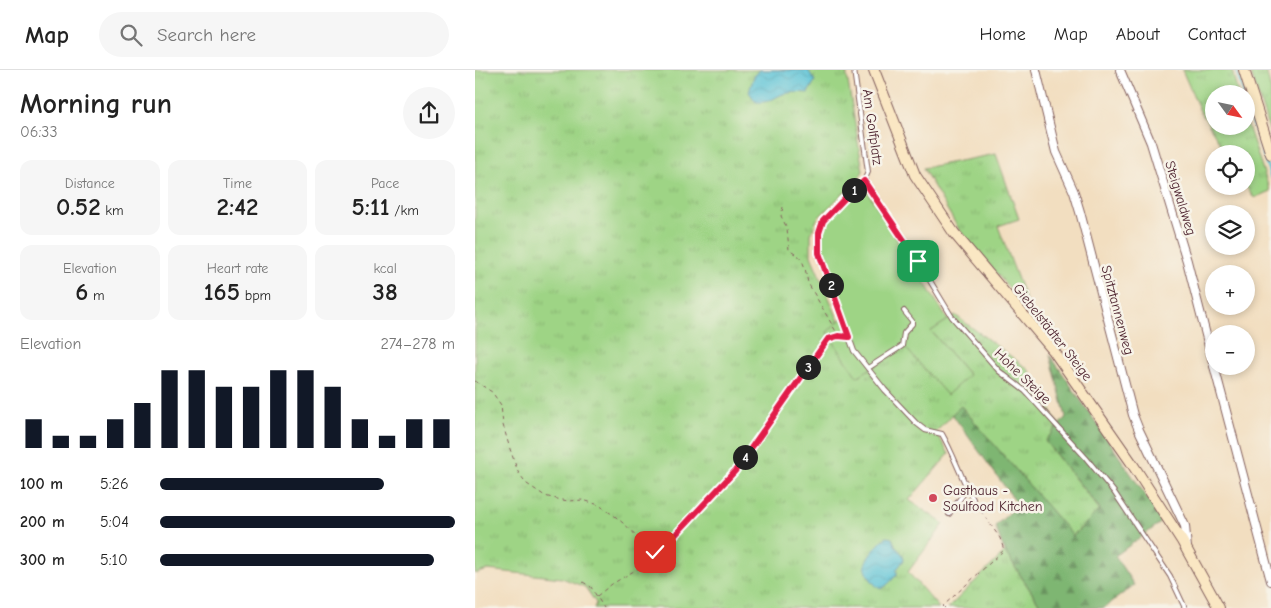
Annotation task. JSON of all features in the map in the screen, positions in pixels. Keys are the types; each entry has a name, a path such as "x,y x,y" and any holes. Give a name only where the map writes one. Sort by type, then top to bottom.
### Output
{"main road":[{"name":"Giebelstädter Steige","path":"874,70 915,175 954,232 1053,350 1131,462 1182,541 1219,608"},
{"path":"1244,70 1271,154"}],"street":[{"name":"Spitztannenweg","path":"1036,70 1056,152 1074,192 1080,212 1133,415 1185,526 1188,552"},
{"name":"Steigwaldweg","path":"1120,70 1151,143 1187,261 1205,331"},
{"name":"Steigwaldweg","path":"1216,375 1271,581"}],"lane":[{"name":"Am Golfplatz","path":"854,70 869,172 864,181 823,221 819,233 819,253 854,351 885,390 916,423 925,430 942,434 973,499"},
{"name":"Hohe Steige","path":"864,181 918,261 952,317 999,371 1025,391 1114,492 1170,576 1185,608"},
{"path":"868,368 902,346 904,333 912,324 904,311"},
{"path":"949,514 967,488"}],"path":[{"path":"783,207 781,216 787,228 789,250 801,258 808,284 838,336"},
{"path":"597,596 612,584 643,565 655,552 663,548 735,471 828,339 838,336 849,337"},
{"path":"475,381 492,392 501,405 503,424 510,449 518,472 527,484 545,496 568,501 583,500 599,505 631,530 649,551 655,552"},
{"path":"945,608 943,606 1004,550 1000,538 973,499"},
{"path":"583,582 591,587 604,608"}],"green space":[{"path":"475,70 846,70 863,171 859,178 817,219 811,234 811,256 839,321 827,333 905,347 969,375 931,331 955,315 1028,369 1059,425 1045,441 1100,510 1072,536 961,406 936,432 949,454 909,500 944,524 908,572 939,608 594,608 596,603 585,587 562,578 488,570 475,574"},
{"path":"1182,70 1232,70 1236,85 1205,85 1205,119"},
{"path":"1250,70 1266,70 1271,91 1271,136 1255,85"},
{"path":"1215,135 1251,135 1254,145 1221,145"},
{"path":"1255,147 1270,191 1254,198 1252,195 1255,195"},
{"path":"996,154 1019,219 998,226 1031,314 958,228 923,168"},
{"path":"863,185 948,320 931,331 969,375 947,395 905,347 857,377 827,332 845,315 822,251 822,233 825,223"},
{"path":"1050,355 1163,521 1115,556 1134,585 1104,608 1042,608 1005,552 995,526 1018,505 952,414 961,406 1073,536 1100,509 1045,441 1066,417"},
{"path":"1005,552 1042,608 948,608"}],"water":[{"path":"760,70 808,70 815,81 808,93 786,93 768,101 756,102 749,92 754,76"},
{"path":"887,537 892,538 896,547 903,555 904,560 897,569 897,575 880,589 869,577 865,566 870,555"}],"waterway":[{"path":"1236,70 1241,85"},
{"path":"1255,129 1271,178"}],"place":[{"name":"Gasthaus - Soulfood Kitchen","path":"933,498"}],"route":[{"path":"655,552 663,548 735,471 828,339 838,336 849,337 819,253 819,233 823,221 864,181 918,261"}]}
